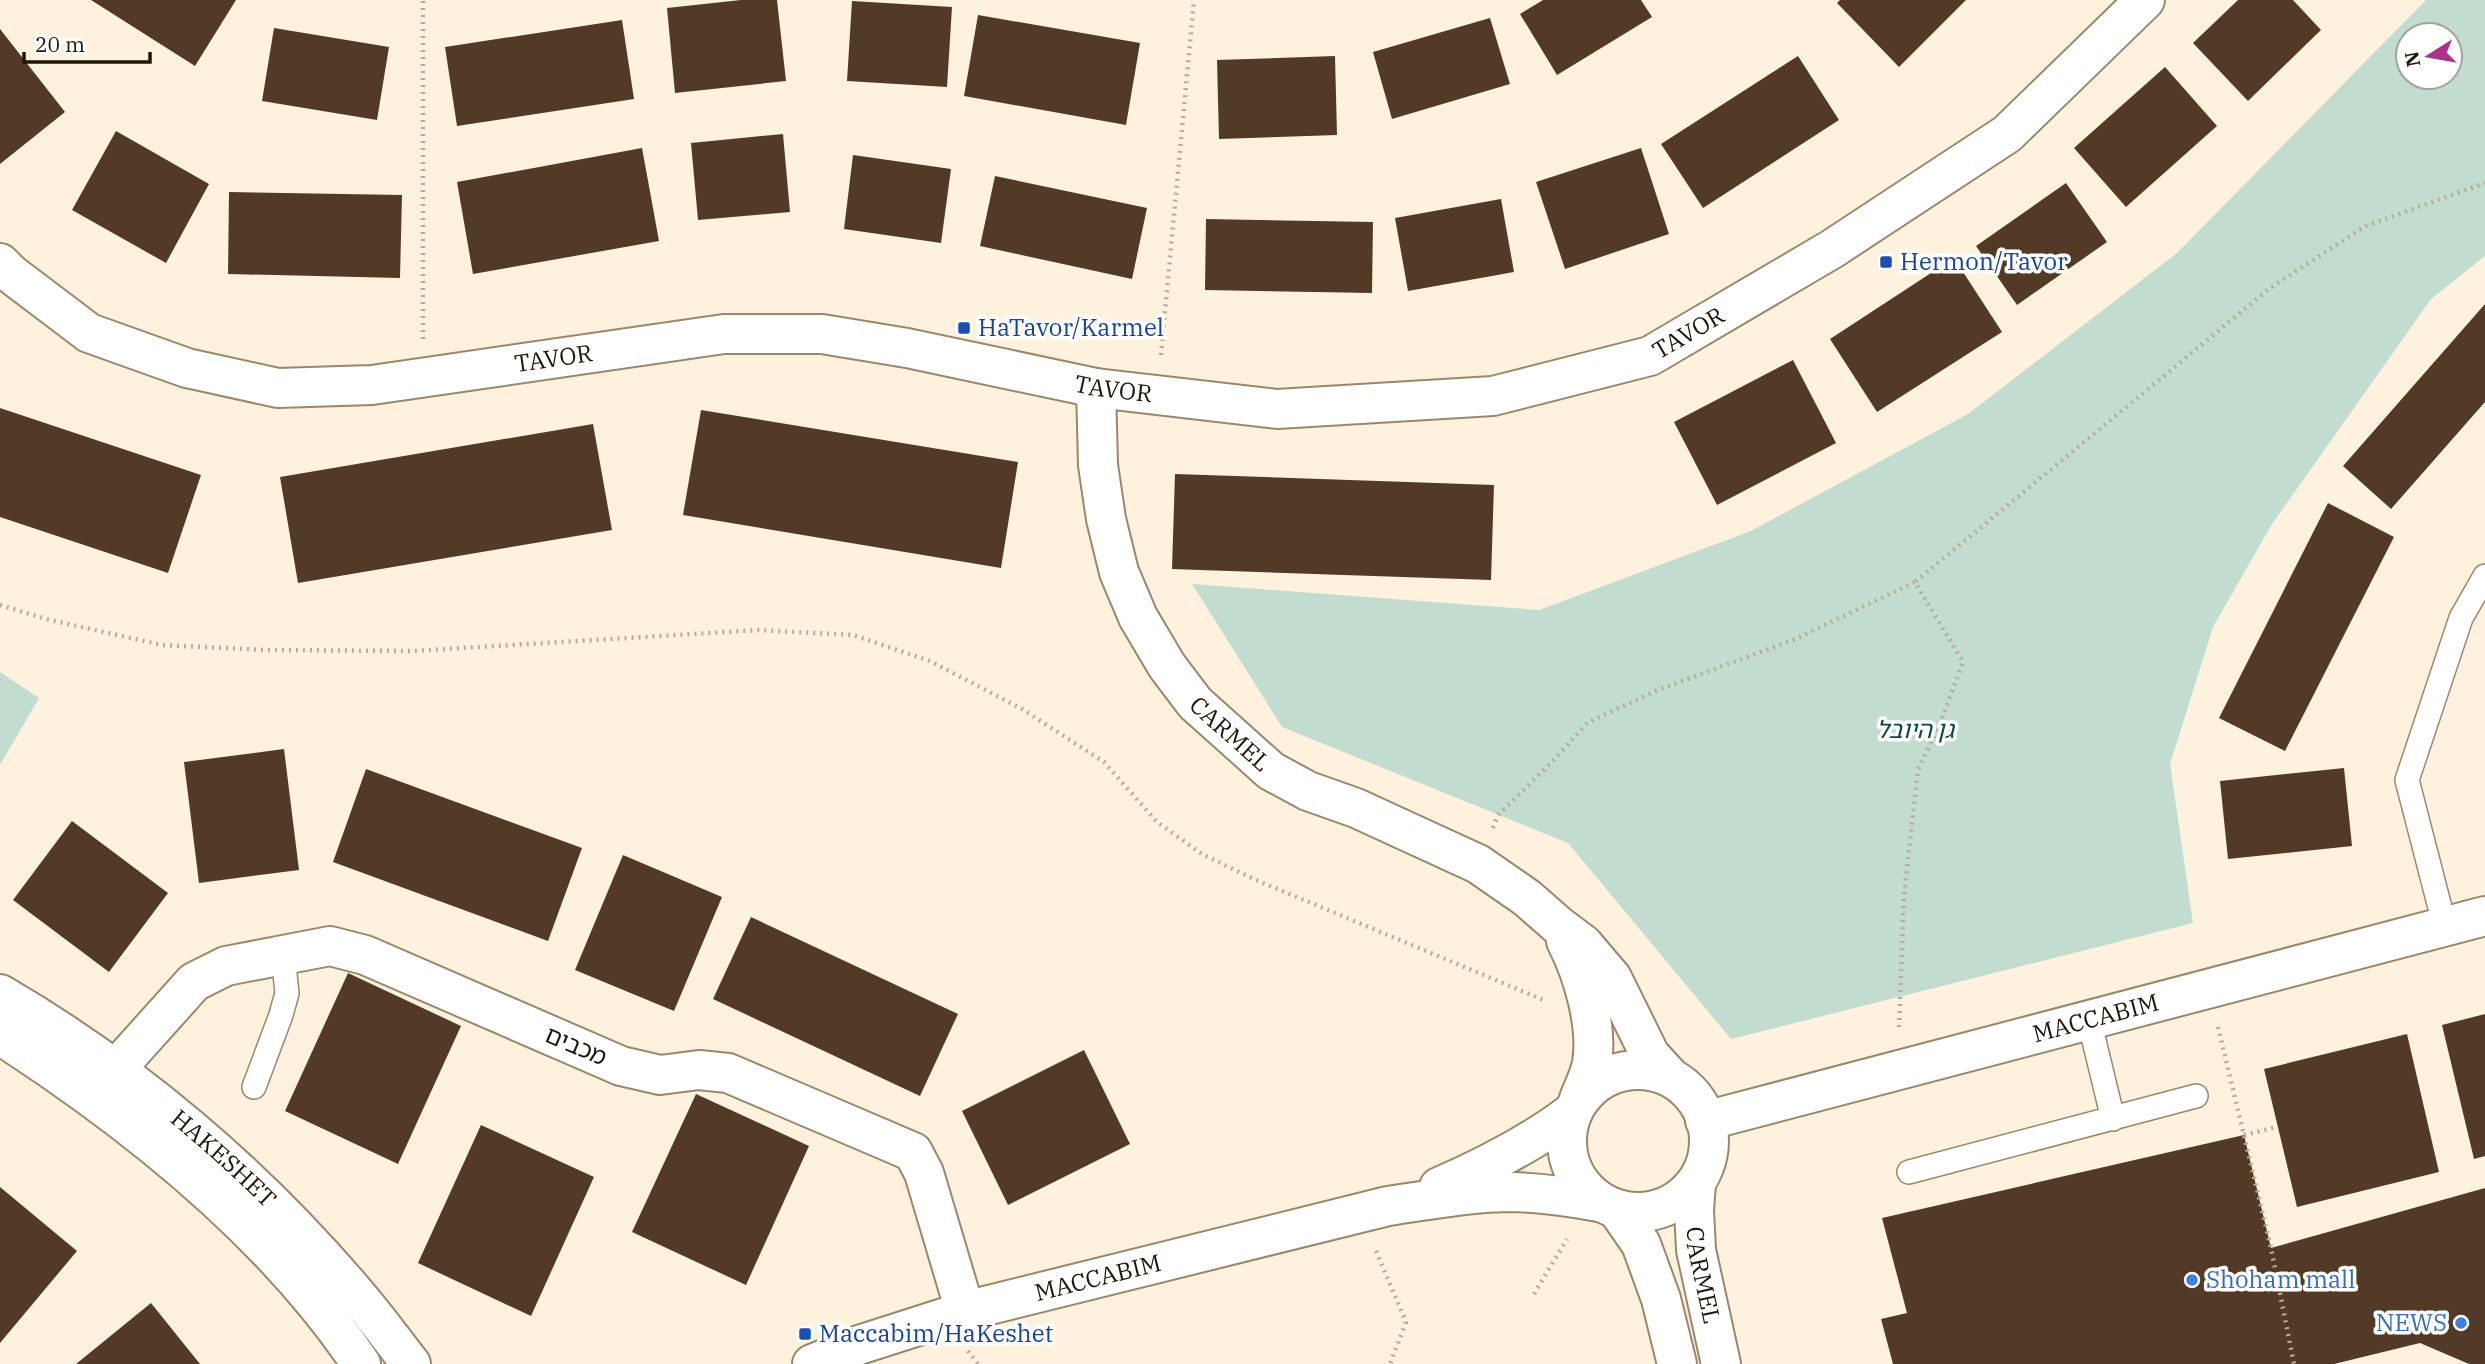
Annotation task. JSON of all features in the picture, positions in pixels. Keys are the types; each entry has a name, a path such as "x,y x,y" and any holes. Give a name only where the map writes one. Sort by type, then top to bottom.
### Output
{"street":[{"name":"TAVOR","path":"0,263 89,333 187,368 278,388 372,385 724,334 822,334 907,348 1096,388 1277,409 1493,396 1650,356 1832,249 2007,134 2145,0"},
{"name":"CARMEL","path":"1096,388 1098,466 1106,519 1119,572 1138,617 1167,666 1195,703 1271,771 1308,791 1356,808 1478,864 1527,898 1583,944 1612,978 1650,1055 1670,1077"},
{"name":"MACCABIM","path":"1705,1121 2485,916"},
{"name":"CARMEL","path":"1559,926 1580,968 1591,1020 1592,1062 1576,1106"},
{"name":"מכבים","path":"115,1070 194,982 226,966 330,946 365,955 621,1066 660,1075 699,1070 728,1073 913,1152 924,1173 965,1311"},
{"name":"HAKESHET","path":"0,994 72,1038 115,1070 184,1123 244,1177 355,1293 411,1364"},
{"name":"HAKESHET","path":"0,1035 108,1109 161,1150 220,1202 327,1315 361,1364"},
{"path":"1630,1069 1655,1071 1670,1077 1689,1091 1699,1105 1708,1128 1709,1152 1703,1172 1678,1201 1667,1207 1643,1213 1609,1206 1580,1185 1569,1162 1566,1148 1568,1123 1576,1106 1598,1081 1630,1069"},
{"name":"MACCABIM","path":"1377,1209 1429,1191 1487,1166 1544,1134 1576,1106"},
{"name":"CARMEL","path":"1696,1183 1696,1251 1721,1364"},
{"name":"MACCABIM","path":"812,1364 862,1354 965,1311 1377,1209 1450,1196 1512,1192 1563,1196 1609,1206"},
{"name":"CARMEL","path":"1609,1206 1641,1244 1661,1299 1677,1364"}],"lane":[{"path":"2445,927 2407,780 2460,618 2485,576"},
{"path":"254,1087 287,993 284,955"},
{"path":"2089,1020 2113,1119"},
{"path":"1909,1172 2196,1096"}],"path":[{"path":"423,377 424,0"},
{"path":"1157,396 1194,0"},
{"path":"1478,864 1498,815 1588,722 1658,690 1793,640 1915,582 2270,288 2366,226 2485,183"},
{"path":"1897,1070 1904,895 1918,770 1963,662 1915,582"},
{"path":"0,605 51,620 162,645 265,650 425,650 759,630 853,635 930,661 1022,709 1104,762 1157,822 1202,855 1591,1020"},
{"path":"2209,988 2294,1364"},
{"path":"2244,1135 2277,1127"},
{"path":"1377,1209 1376,1251 1406,1322 1390,1364"},
{"path":"1534,1294 1570,1235"}],"green space":[{"name":"גן היובל","path":"2426,0 2485,0 2485,256 2431,299 2272,524 2213,627 2170,764 2193,923 1731,1039 1568,843 1282,727 1192,584 1539,610 1751,531 1968,414 2177,253 2394,33 2394,91 2464,91 2464,21 2405,21"},
{"path":"0,672 39,698 0,765"}],"building":[{"path":"91,0 236,0 195,66"},
{"path":"741,0 777,0 786,81 675,93 667,8"},
{"path":"1543,0 1641,0 1652,17 1557,75 1520,14"},
{"path":"1840,0 1966,0 1899,67 1837,3"},
{"path":"2238,0 2293,0 2321,30 2248,101 2193,43"},
{"path":"852,1 952,7 947,87 847,81"},
{"path":"978,15 1140,43 1126,125 964,96"},
{"path":"1490,18 1510,84 1392,119 1373,52"},
{"path":"622,20 634,99 457,126 445,47"},
{"path":"274,28 389,47 377,120 262,101"},
{"path":"0,29 65,112 0,164"},
{"path":"1335,56 1337,135 1219,139 1217,60"},
{"path":"1798,56 1839,120 1703,208 1661,144"},
{"path":"2165,67 2217,126 2126,207 2074,148"},
{"path":"116,131 209,184 166,263 72,210"},
{"path":"783,134 790,212 698,220 691,143"},
{"path":"642,148 659,241 473,274 457,182"},
{"path":"1641,148 1669,234 1565,269 1536,182"},
{"path":"853,155 951,169 941,243 844,229"},
{"path":"995,176 1147,208 1132,279 980,246"},
{"path":"2066,183 2107,242 2017,305 1976,246"},
{"path":"229,192 402,195 400,278 228,274"},
{"path":"1501,199 1514,272 1408,291 1395,218"},
{"path":"1206,219 1373,222 1372,293 1205,290"},
{"path":"1954,258 2002,332 1877,412 1830,339"},
{"path":"2485,304 2485,402 2391,509 2343,466"},
{"path":"1793,360 1836,443 1717,505 1674,422"},
{"path":"0,408 201,475 168,573 0,517"},
{"path":"701,410 1018,462 1001,568 683,515"},
{"path":"593,424 612,530 298,583 280,477"},
{"path":"1175,474 1494,485 1491,580 1172,569"},
{"path":"2328,503 2394,537 2285,751 2219,718"},
{"path":"284,749 299,870 199,883 184,762"},
{"path":"2344,768 2352,846 2228,859 2220,781"},
{"path":"366,769 582,848 548,941 333,862"},
{"path":"72,821 168,893 109,972 13,900"},
{"path":"623,855 722,897 674,1011 575,970"},
{"path":"751,917 958,1014 920,1096 713,999"},
{"path":"348,973 461,1026 398,1164 285,1111"},
{"path":"2485,1014 2485,1156 2474,1159 2442,1025"},
{"path":"2407,1034 2439,1172 2297,1207 2264,1069"},
{"path":"1084,1050 1130,1144 1008,1205 962,1111"},
{"path":"696,1094 809,1146 746,1285 632,1232"},
{"path":"481,1125 594,1177 531,1316 418,1263"},
{"name":"Shoham mall","path":"2244,1135 2271,1248 2485,1188 2485,1364 2469,1364 2420,1343 2334,1364 1893,1364 1881,1319 1907,1313 1882,1218"},
{"path":"0,1187 77,1251 0,1343"},
{"path":"151,1303 200,1364 76,1364"}],"place":[{"name":"Hermon/Tavor","path":"1886,262"},
{"name":"HaTavor/Karmel","path":"964,328"},
{"name":"Shoham mall","path":"2192,1280"},
{"name":"NEWS","path":"2461,1323"},
{"name":"Maccabim/HaKeshet","path":"805,1334"}]}
